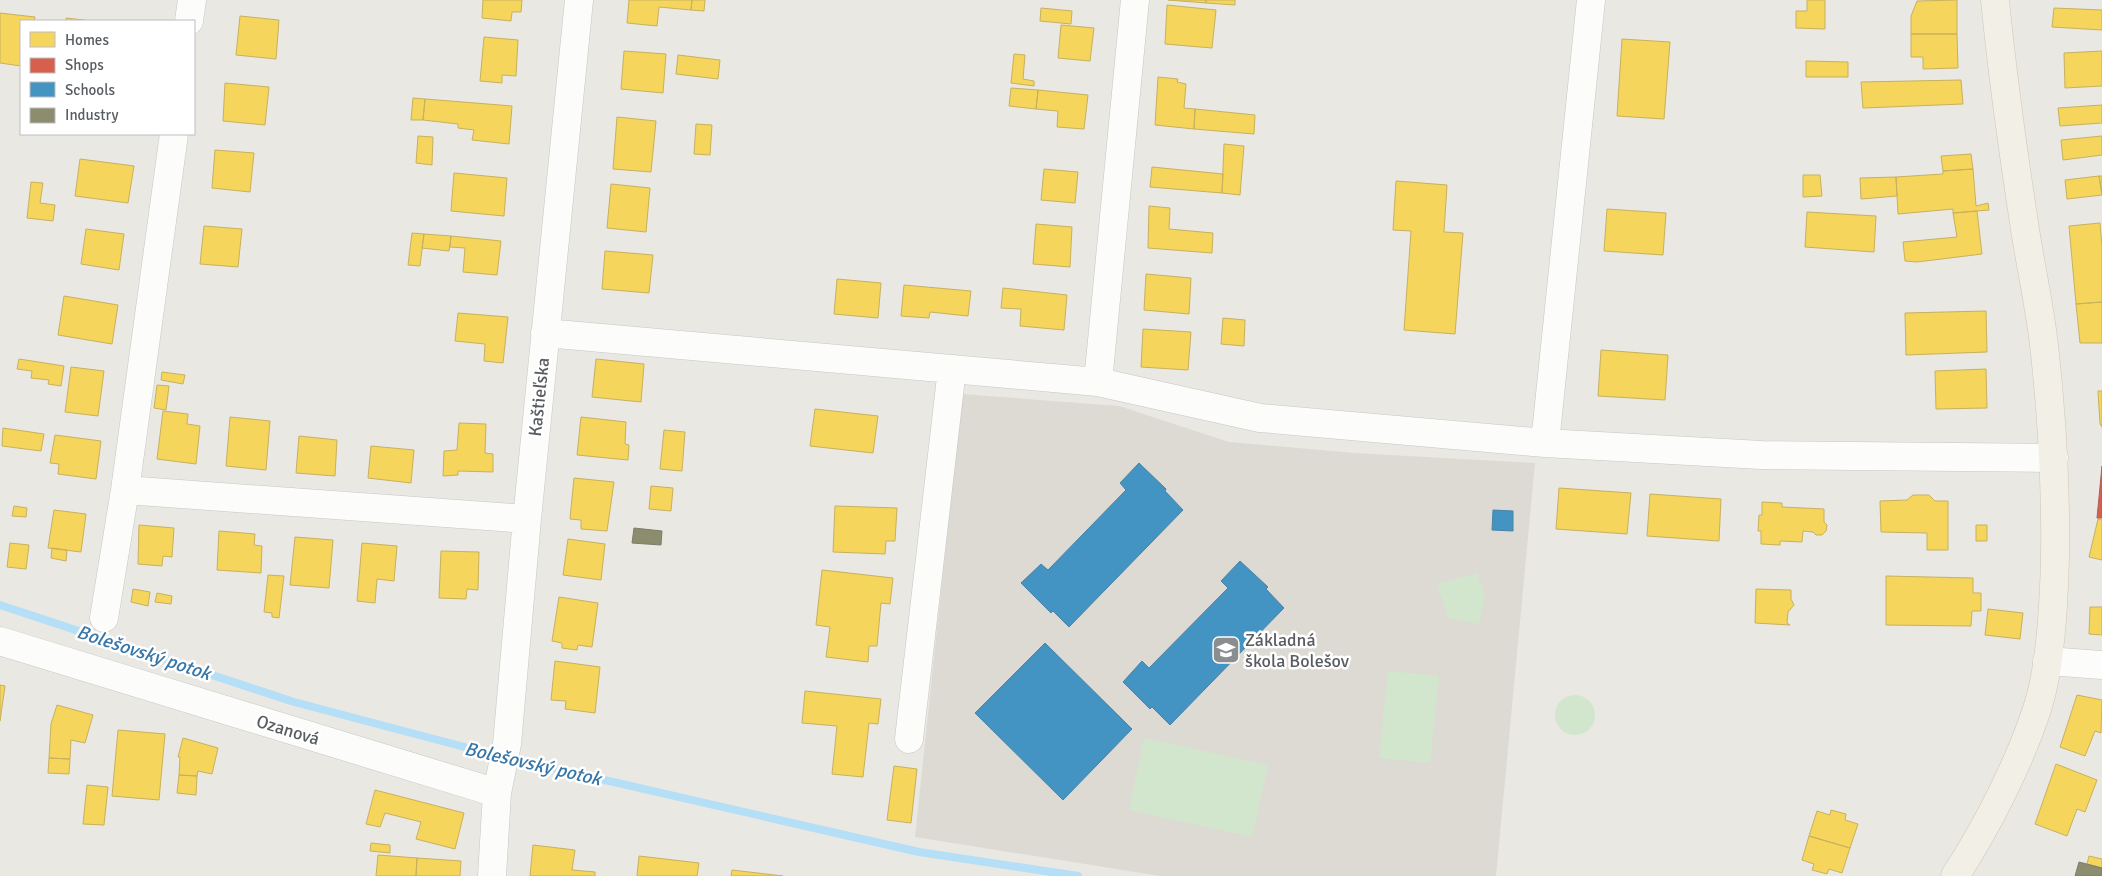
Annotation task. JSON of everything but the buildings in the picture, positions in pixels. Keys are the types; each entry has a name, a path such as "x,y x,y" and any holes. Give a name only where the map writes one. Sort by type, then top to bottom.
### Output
{"main road":[{"path":"1955,876 1979,839 2020,752 2039,704 2047,661 2054,581 2056,498 2044,343 2001,63 1995,0"}],"street":[{"path":"189,20 192,0"},
{"name":"Kaštieľska","path":"497,793 505,755 579,0"},
{"path":"1098,382 1135,0"},
{"path":"1545,443 1591,0"},
{"path":"104,618 126,490 174,135"},
{"path":"545,333 1098,382 1260,418 1545,443 1761,455 2054,458"},
{"path":"909,739 952,369"},
{"path":"126,490 527,519"},
{"name":"Ozanová","path":"0,641 497,793"},
{"path":"2047,661 2102,665"},
{"path":"492,876 497,793"}],"shaded area":[{"name":"Základná škola Bolešov","path":"962,394 1119,406 1229,442 1355,453 1535,463 1496,876 1160,876 915,837"}],"green space":[{"path":"1477,573 1485,595 1479,624 1448,618 1437,584"},
{"path":"1388,671 1439,676 1430,763 1379,758"},
{"path":"1571,695 1579,695 1586,698 1592,704 1595,715 1592,726 1586,732 1579,735 1571,735 1564,732 1558,726 1555,719 1555,711 1558,704 1564,698"},
{"path":"1144,738 1268,765 1252,837 1129,810"}],"waterway":[{"name":"Bolešovský potok","path":"0,605 294,702 491,754 919,852 1078,876"}],"place":[{"name":"Základná škola Bolešov","path":"1226,650"}]}
